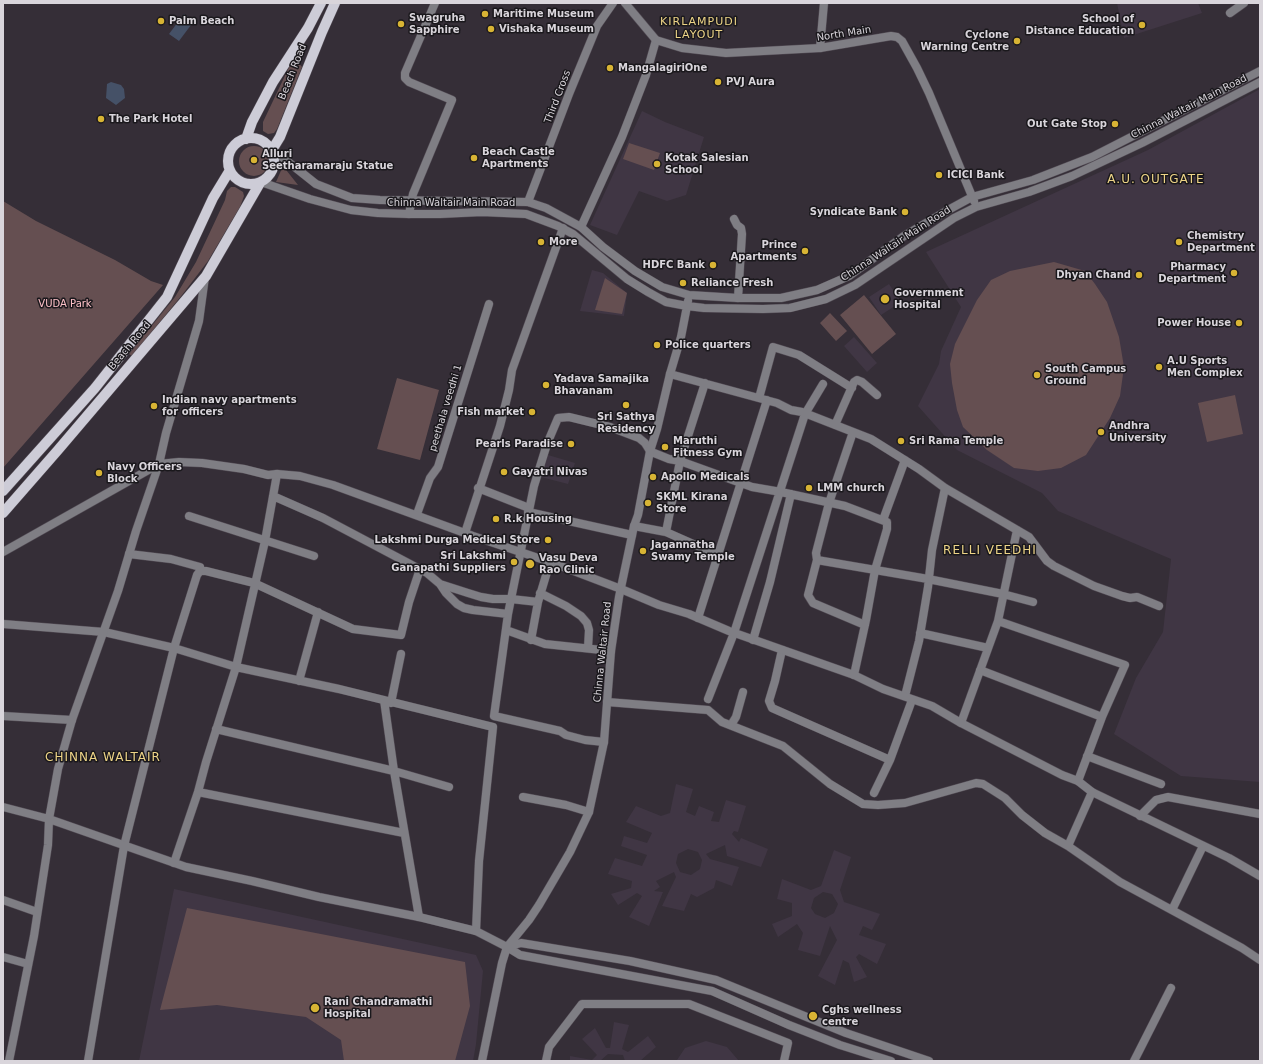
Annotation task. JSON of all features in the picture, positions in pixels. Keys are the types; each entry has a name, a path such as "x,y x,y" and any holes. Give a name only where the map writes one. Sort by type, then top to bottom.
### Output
{"main road":[{"name":"Beach Road","path":"246,139 252,122 273,82 308,28 321,3"},
{"name":"Beach Road","path":"272,152 280,137 335,3"},
{"path":"252,138 261,140 268,145 272,152 275,162 273,171 268,178 261,183 251,185 242,183 234,178 230,170 228,161 230,152 235,145 246,139 252,138"},
{"name":"Beach Road","path":"3,491 95,388 168,297 213,198 230,170"},
{"name":"Beach Road","path":"3,513 206,276 261,183"}],"street":[{"path":"409,214 411,200 452,100 408,82 405,78 405,73 435,3"},
{"name":"Third Cross","path":"528,202 569,94 597,26 613,3"},
{"path":"581,227 622,137 646,75 656,40 624,3"},
{"path":"820,48 824,3"},
{"path":"1230,13 1244,3"},
{"name":"North Main","path":"656,40 682,48 726,53 820,48 892,36 902,40 930,93 976,207"},
{"name":"Chinna Waltair Main Road","path":"272,152 282,157 316,184 352,198 380,200 528,202 546,208 581,227 603,247 635,271 662,287 689,295 738,298 781,298 817,290 849,276 904,236 972,198 1033,180 1092,157 1260,71"},
{"name":"Chinna Waltair Main Road","path":"261,183 310,199 351,210 409,214 482,212 526,214 563,228 579,239 627,279 666,302 687,306 732,309 790,308 826,299 855,285 954,218 976,207 1029,192 1072,176 1142,143 1260,82"},
{"path":"734,219 737,225 741,228 742,234 738,298"},
{"path":"465,533 478,488 502,418 512,370 563,228"},
{"path":"9,1061 34,936 48,845 49,819 58,770 72,720 96,649 104,632 159,464 166,432 199,321 206,276"},
{"name":"Chinna Waltair Road","path":"507,947 539,905 570,852 589,812 604,742 611,651 619,597 634,526 638,515 650,451 681,338 689,295"},
{"name":"peethala veedhi 1","path":"417,514 430,478 438,467 489,304"},
{"path":"698,618 740,483 763,399 773,347 799,355 852,388"},
{"path":"670,374 763,399 871,439 919,469 945,488 1029,537 1046,561 1069,574 1122,596 1130,598 1137,597 1159,606"},
{"path":"835,425 854,382 857,380 860,381 877,395"},
{"path":"666,532 680,461 705,383"},
{"path":"708,699 734,633 781,492 805,414 823,384"},
{"path":"476,931 479,861 494,716 508,614 522,552 534,486 547,444 558,418 569,417 610,428 639,438 645,443 650,451 669,459 680,461 752,487 845,506 887,522 887,529 875,570 854,675"},
{"path":"854,432 829,503 816,553 816,560 808,594 813,603 865,626"},
{"path":"883,520 905,460"},
{"path":"3,552 159,464 179,462 202,463 268,474 300,476 333,484 465,533 550,562 621,589 659,606 689,614 734,633 854,675 883,689 932,706 1062,775 1078,781 1092,792 1229,858 1260,876"},
{"path":"174,863 198,792 236,667 254,583 265,541 277,474"},
{"path":"478,488 529,510 632,535"},
{"path":"874,793 890,760 908,698 920,633 932,550 945,488"},
{"path":"753,640 770,582 790,494"},
{"path":"273,496 323,518 420,570 440,584 481,597 538,602"},
{"path":"189,516 314,556"},
{"path":"634,526 666,532 718,555"},
{"path":"961,722 998,621 1016,530"},
{"path":"129,554 171,559 200,567"},
{"path":"816,560 928,579 1003,594 1033,602"},
{"path":"531,640 540,593 550,562"},
{"path":"88,1061 124,846 174,648 197,575 200,571 206,571 254,583 353,629 401,635 409,602 420,570"},
{"path":"440,584 446,593 457,604 464,608 508,614"},
{"path":"540,593 566,606 581,616 587,623 590,636 588,648"},
{"path":"299,681 318,612"},
{"path":"998,621 1125,665 1102,717 1078,781"},
{"path":"3,624 104,632 174,648 236,667 387,701 493,727"},
{"path":"506,630 544,644 611,651"},
{"path":"920,633 988,648"},
{"path":"782,650 769,701 772,708 890,760"},
{"path":"401,654 387,701 394,771 418,917"},
{"path":"980,670 1102,717"},
{"path":"731,725 736,717 743,692"},
{"path":"608,702 708,710 722,722 783,746 830,784 863,804 878,805 905,803 976,783 983,784 1005,798 1022,815 1045,833 1068,846 1120,882 1242,948 1260,960"},
{"path":"3,716 72,720"},
{"path":"494,716 560,731 566,735 585,740 604,742"},
{"path":"216,729 394,771 449,787"},
{"path":"1087,756 1160,784"},
{"path":"198,792 404,834"},
{"path":"1068,846 1092,792"},
{"path":"523,797 566,805 589,812"},
{"path":"1140,816 1156,800 1168,797 1260,814"},
{"path":"3,807 49,819 174,863 319,897 418,917 476,931 520,955 712,991 818,1036 890,1061"},
{"path":"1172,910 1203,846"},
{"path":"3,900 37,912"},
{"path":"507,947 522,943 630,961 716,980 846,1033 929,1061"},
{"path":"482,1061 502,963 507,947"},
{"path":"3,957 28,964"},
{"path":"1134,1061 1171,988"},
{"path":"546,1061 549,1047 582,1004 689,1004 788,1043 784,1061"}],"shaded area":[{"name":"School of Distance Education","path":"1117,3 1198,3 1202,13 1124,38"},
{"name":"Andhra University","path":"1260,89 1260,782 1181,776 1114,734 1136,678 1163,632 1171,559 1058,511 1042,493 957,450 918,406 939,364 941,351 961,307 926,252 1148,150"},
{"name":"Kotak Salesian School","path":"642,111 665,122 704,137 686,195 667,201 639,191 617,235 590,225"},
{"path":"592,270 603,273 627,293 624,316 580,311"},
{"name":"Government Hospital","path":"889,284 901,302 881,315 869,297"},
{"path":"854,337 877,363 867,372 844,346"},
{"path":"548,455 575,463 568,484 541,477"},
{"path":"676,784 693,789 686,812 695,816 699,806 714,812 711,821 719,822 726,800 746,806 738,832 734,831 732,834 739,842 741,838 768,849 761,867 727,856 725,845 706,854 710,859 739,867 732,886 716,880 714,888 697,897 691,894 684,911 662,906 676,877 674,872 656,881 660,887 654,891 663,892 649,926 629,917 642,896 637,893 618,905 611,894 631,888 632,881 608,874 615,858 642,866 647,855 621,846 624,836 647,843 652,833 626,822 636,806 661,816 670,813","holes":["688,849 698,852 702,860 700,869 691,875 680,872 676,863 678,854"]},
{"path":"834,850 851,857 840,890 844,902 880,914 872,930 863,926 859,935 886,944 877,964 859,954 856,957 867,977 854,982 849,963 843,960 835,985 818,976 837,940 830,926 820,956 798,950 803,933 797,924 778,937 772,924 792,916 792,903 777,899 782,879 811,890 821,886","holes":["823,892 832,894 838,904 834,913 825,918 815,914 811,908 814,898"]},
{"name":"Rani Chandramathi Hospital","path":"174,889 476,955 483,971 473,1061 139,1061"},
{"path":"614,1022 629,1025 622,1049 628,1052 648,1036 656,1047 640,1061 625,1061 623,1055 608,1054 600,1061 570,1061 570,1056 592,1060 597,1055 582,1039 595,1028 606,1048 610,1048"},
{"path":"706,1041 727,1047 739,1061 677,1060 685,1048"}],"green space":[{"path":"297,61 302,67 277,129 274,133 268,134 263,131 263,122 291,63"},
{"path":"629,143 660,153 654,170 623,159"},
{"path":"254,146 265,150 269,161 265,172 254,176 243,172 239,161 243,150"},
{"path":"283,166 298,185 276,182"},
{"path":"231,187 235,187 243,192 244,196 240,207 208,261 132,356 129,354 175,297 196,262 225,200 227,191"},
{"name":"VUDA Park","path":"3,201 36,221 115,260 151,281 163,285 3,468"},
{"name":"South Campus Ground","path":"1054,262 1085,271 1107,302 1119,337 1124,367 1120,396 1110,418 1086,455 1061,468 1038,471 1014,468 987,450 963,427 957,410 950,364 955,344 977,300 991,280 1010,271"},
{"path":"605,278 627,293 622,314 595,310"},
{"path":"864,295 896,334 872,354 840,315"},
{"path":"830,313 847,331 836,341 820,323"},
{"path":"397,378 439,390 420,460 377,449"},
{"path":"1235,395 1243,434 1207,442 1198,403"},
{"name":"Rani Chandramathi Hospital","path":"187,908 465,962 470,1006 455,1061 344,1061 341,1040 306,1017 217,1005 160,1010"}],"water":[{"path":"184,14 194,21 179,41 169,34"},
{"path":"111,82 121,85 124,89 125,98 116,105 106,98 107,84"}],"place":[{"name":"Maritime Museum","path":"485,14"},
{"name":"Palm Beach","path":"161,21"},
{"name":"Swagruha Sapphire","path":"401,24"},
{"name":"School of Distance Education","path":"1142,25"},
{"name":"Vishaka Museum","path":"491,29"},
{"name":"Cyclone Warning Centre","path":"1017,41"},
{"name":"MangalagiriOne","path":"610,68"},
{"name":"PVJ Aura","path":"718,82"},
{"name":"The Park Hotel","path":"101,119"},
{"name":"Out Gate Stop","path":"1115,124"},
{"name":"Beach Castle Apartments","path":"474,158"},
{"name":"Alluri Seetharamaraju Statue","path":"254,160"},
{"name":"Kotak Salesian School","path":"657,164"},
{"name":"ICICI Bank","path":"939,175"},
{"name":"Syndicate Bank","path":"905,212"},
{"name":"More","path":"541,242"},
{"name":"Chemistry Department","path":"1179,242"},
{"name":"Prince Apartments","path":"805,251"},
{"name":"HDFC Bank","path":"713,265"},
{"name":"Pharmacy Department","path":"1234,273"},
{"name":"Dhyan Chand","path":"1139,275"},
{"name":"Reliance Fresh","path":"683,283"},
{"name":"Government Hospital","path":"885,299"},
{"name":"Power House","path":"1239,323"},
{"name":"Police quarters","path":"657,345"},
{"name":"A.U Sports Men Complex","path":"1159,367"},
{"name":"South Campus Ground","path":"1037,375"},
{"name":"Yadava Samajika Bhavanam","path":"546,385"},
{"name":"Sri Sathya Residency","path":"626,405"},
{"name":"Indian navy apartments for officers","path":"154,406"},
{"name":"Fish market","path":"532,412"},
{"name":"Andhra University","path":"1101,432"},
{"name":"Sri Rama Temple","path":"901,441"},
{"name":"Pearls Paradise","path":"571,444"},
{"name":"Maruthi Fitness Gym","path":"665,447"},
{"name":"Gayatri Nivas","path":"504,472"},
{"name":"Navy Officers Block","path":"99,473"},
{"name":"Apollo Medicals","path":"653,477"},
{"name":"LMM church","path":"809,488"},
{"name":"SKML Kirana Store","path":"648,503"},
{"name":"R.k Housing","path":"496,519"},
{"name":"Lakshmi Durga Medical Store","path":"548,540"},
{"name":"Jagannatha Swamy Temple","path":"643,551"},
{"name":"Sri Lakshmi Ganapathi Suppliers","path":"514,562"},
{"name":"Vasu Deva Rao Clinic","path":"530,564"},
{"name":"Rani Chandramathi Hospital","path":"315,1008"},
{"name":"Cghs wellness centre","path":"813,1016"}],"district":[{"name":"KIRLAMPUDI LAYOUT","path":"699,28"},
{"name":"A.U. OUTGATE","path":"1156,180"},
{"name":"RELLI VEEDHI","path":"990,551"},
{"name":"CHINNA WALTAIR","path":"103,758"}]}
